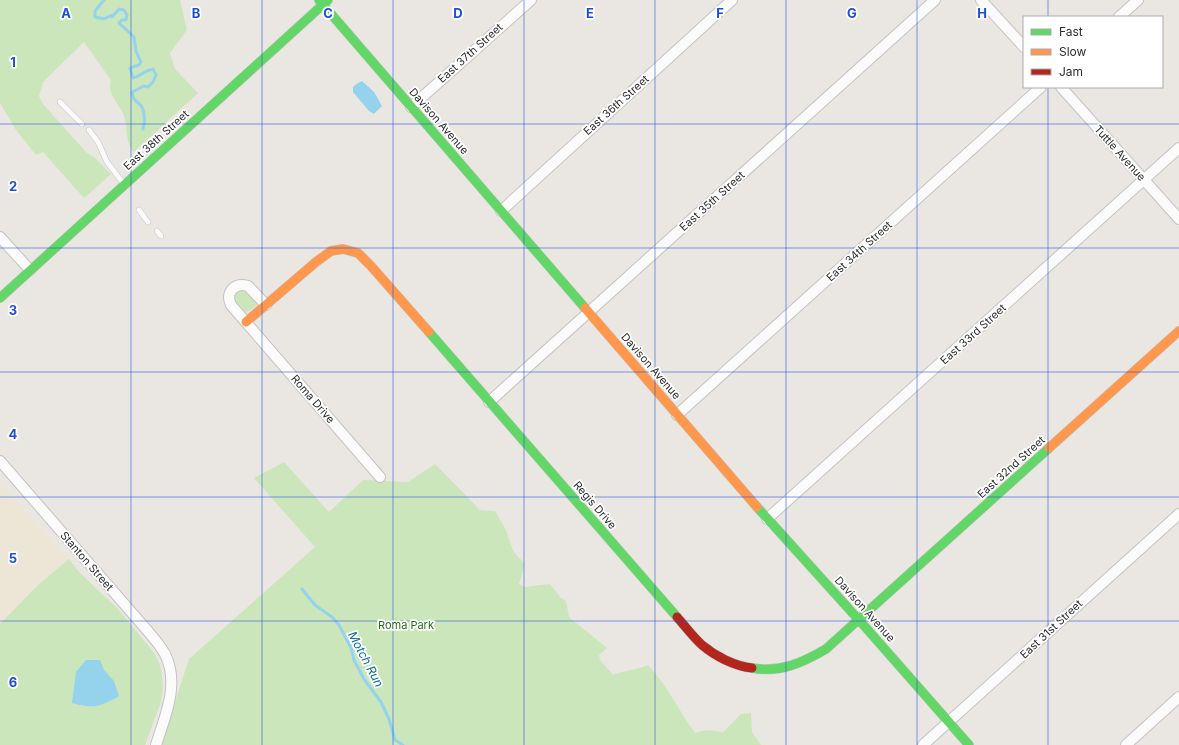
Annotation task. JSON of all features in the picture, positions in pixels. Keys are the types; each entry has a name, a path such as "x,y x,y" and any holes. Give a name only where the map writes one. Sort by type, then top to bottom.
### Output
{"street":[{"name":"East 37th Street","path":"410,107 531,0"},
{"name":"East 36th Street","path":"501,211 732,0"},
{"name":"East 35th Street","path":"489,402 935,0"},
{"path":"981,0 1023,46"},
{"path":"1120,16 1138,0"},
{"name":"Davison Avenue","path":"323,2 410,107 767,519 858,619 969,745"},
{"name":"East 38th Street","path":"0,298 323,2"},
{"name":"East 34th Street","path":"677,415 1040,88"},
{"name":"Tuttle Avenue","path":"1062,88 1179,219"},
{"name":"East 33rd Street","path":"767,519 1179,148"},
{"path":"0,237 30,270"},
{"name":"Regis Drive","path":"266,305 324,255 336,249 351,250 358,253 686,628 701,644 714,654 727,661 749,668 772,670 788,668 813,658 826,649 858,619"},
{"path":"238,284 248,286 266,305 246,322 229,302 229,295 232,288 238,284"},
{"name":"Roma Drive","path":"246,322 380,477"},
{"name":"East 32nd Street","path":"858,619 1179,331"},
{"name":"Stanton Street","path":"0,461 162,649 169,664 171,694 156,745"},
{"name":"East 31st Street","path":"923,745 1083,599 1179,514"},
{"path":"1126,745 1179,697"}],"lane":[{"path":"60,102 82,124"},
{"path":"89,130 98,142 107,162 125,185"},
{"path":"139,210 148,222"},
{"path":"157,231 161,236"}],"shaded area":[{"path":"0,483 69,559 36,587 0,624"}],"green space":[{"path":"0,0 180,0 187,30 170,53 175,69 198,93 134,152 129,145 124,116 110,90 111,80 84,42 43,82 39,96 43,104 87,153 94,157 111,174 84,198 43,152 36,155 16,130 0,103"},
{"path":"239,290 247,292 257,305 246,313 235,301 235,296"},
{"name":"Roma Park","path":"284,462 329,512 363,480 408,482 435,464 480,510 495,511 506,530 513,551 525,564 519,584 524,587 550,584 561,598 566,601 569,617 607,648 599,655 600,660 613,675 648,665 661,681 695,733 706,730 723,732 741,714 751,713 752,732 761,745 161,745 189,659 315,547 254,478"},
{"path":"69,559 79,572 118,609 155,654 161,668 163,687 161,702 145,745 0,745 0,624 36,587"}],"water":[{"path":"362,81 374,92 382,106 374,114 369,111 353,92 353,87"},
{"path":"86,660 100,660 104,670 114,681 119,696 107,703 96,706 86,706 72,703 76,672"}],"waterway":[{"name":"Motch Run","path":"104,0 95,11 95,17 104,19 112,15 112,17 119,9 124,10 127,15 126,20 122,20 119,23 134,37 136,51 141,62 139,65 130,68 133,78 153,69 156,75 153,82 148,87 144,86 132,92 134,99 143,109 143,129"},
{"name":"Motch Run","path":"302,589 315,605 332,617 339,625 351,648 354,660 364,679 381,702 389,719 395,740 403,745"}],"traffic: fast":[{"path":"319,0 585,308"},
{"path":"0,298 328,0"},
{"path":"429,332 677,617"},
{"path":"752,668 772,669 790,666 808,659 826,649 1049,448"},
{"path":"757,507 969,745"}],"traffic: slow":[{"path":"246,322 316,262 331,251 343,249 358,253 429,332"},
{"path":"585,308 757,507"},
{"path":"1049,448 1179,331"}],"traffic: jam":[{"path":"677,617 692,635 707,649 732,663 752,668"}]}
